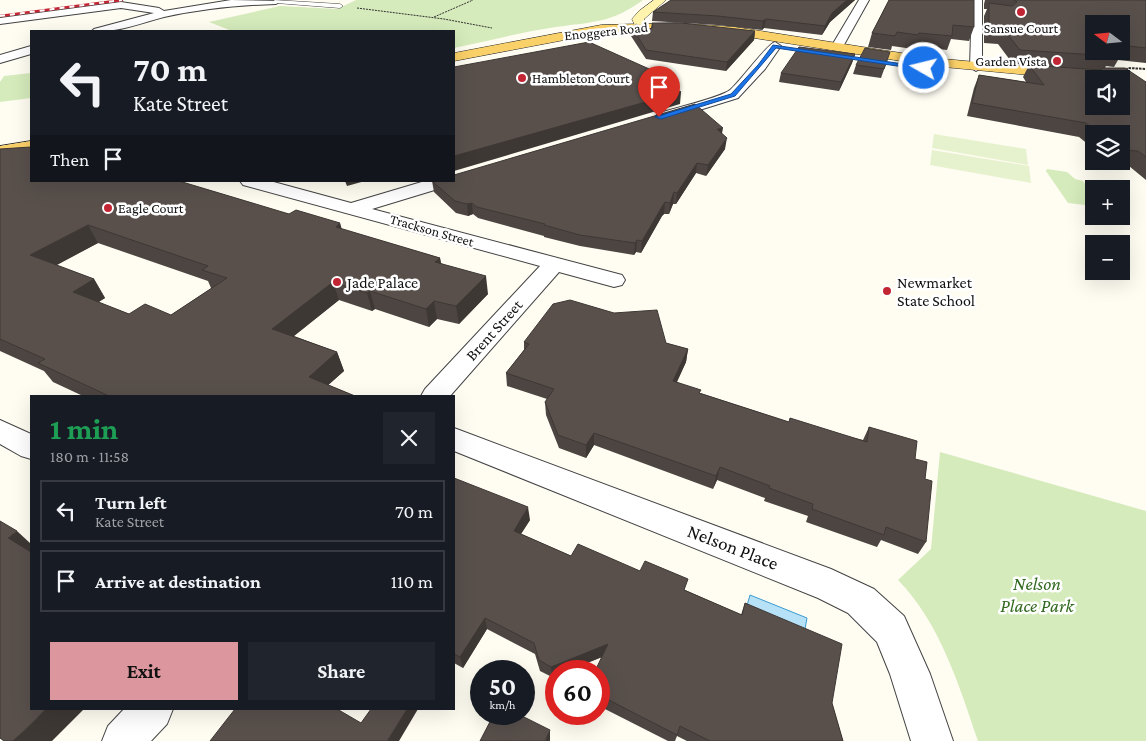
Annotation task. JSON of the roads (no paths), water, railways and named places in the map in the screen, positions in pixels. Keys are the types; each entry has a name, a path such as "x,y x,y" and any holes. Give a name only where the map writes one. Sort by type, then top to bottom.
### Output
{"main road":[{"path":"643,13 689,27"},
{"name":"Enoggera Road","path":"455,57 584,32 642,31 775,46 953,72 1073,80 910,59 735,31 689,27 642,31 581,40 455,66"},
{"path":"0,140 30,135"},
{"path":"0,150 30,146"}],"street":[{"path":"642,31 638,21 643,13 661,0"},
{"path":"837,47 864,0"},
{"path":"102,30 167,13 230,2 276,1"},
{"path":"0,21 123,5 167,13"},
{"path":"976,67 980,5"},
{"path":"649,120 733,95 760,66 775,46"},
{"path":"0,59 30,50"},
{"name":"Trackson Street","path":"253,182 614,280"},
{"path":"354,208 442,182"},
{"name":"Brent Street","path":"435,395 554,264"},
{"path":"0,431 30,447"},
{"name":"Nelson Place","path":"455,439 831,586 862,601 891,629 910,674 932,741"},
{"path":"123,741 151,710"}],"lane":[{"path":"276,1 340,6"}],"water":[{"path":"750,595 807,618 803,640 744,616"}],"railway":[{"path":"0,16 122,0"}],"place":[{"name":"Sansue Court","path":"1021,12"},
{"name":"Garden Vista","path":"1057,61"},
{"name":"Hambleton Court","path":"522,78"},
{"name":"Eagle Court","path":"108,208"},
{"name":"Jade Palace","path":"337,282"},
{"name":"Newmarket State School","path":"887,291"}],"park label":[{"name":"Nelson Place Park","path":"1037,594"}]}
